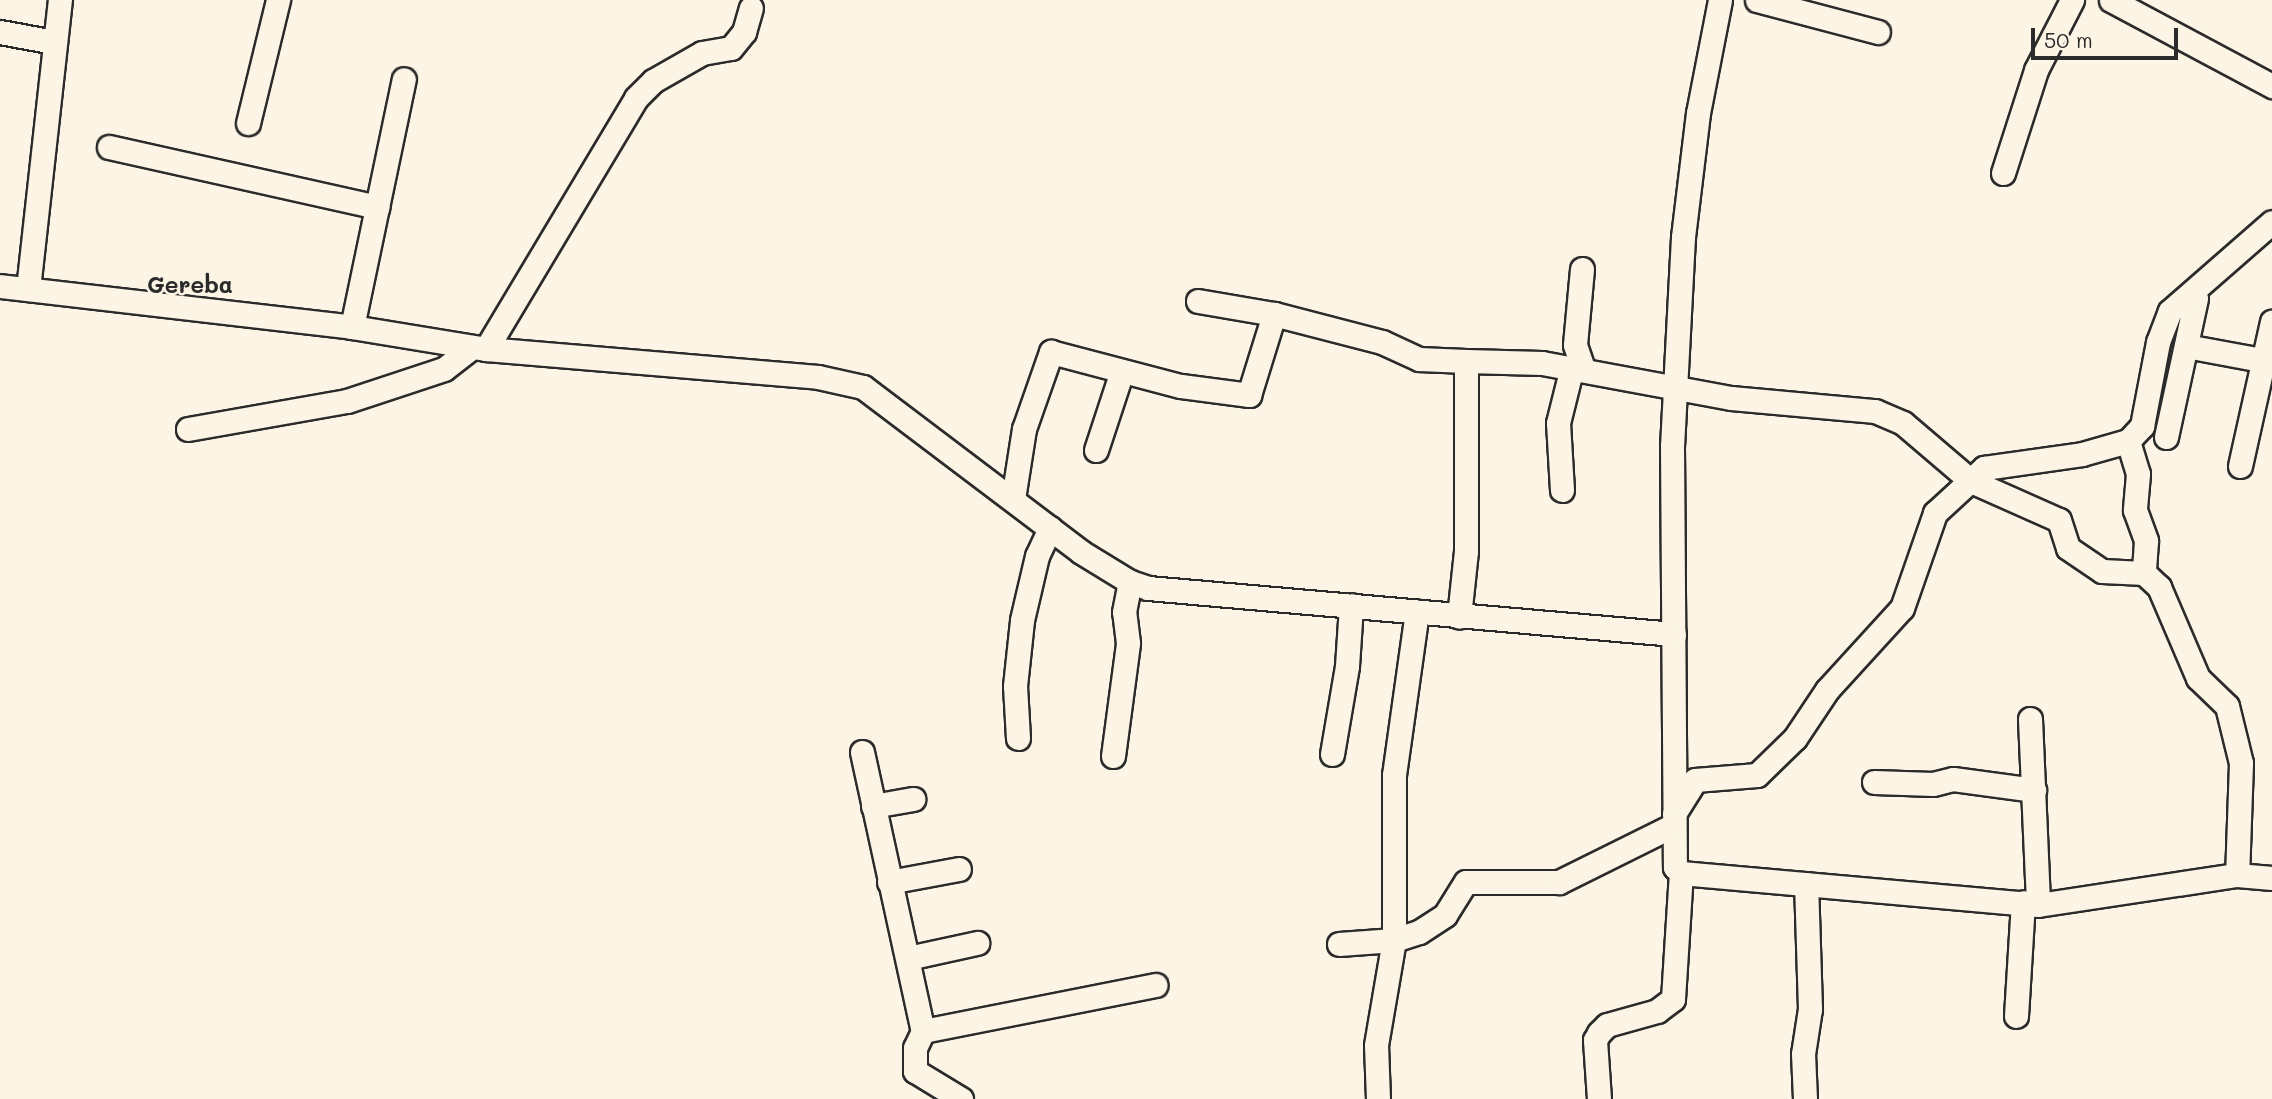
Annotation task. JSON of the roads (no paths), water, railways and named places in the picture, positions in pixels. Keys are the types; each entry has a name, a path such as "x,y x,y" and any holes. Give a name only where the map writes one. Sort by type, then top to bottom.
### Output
{"street":[{"path":"27,289 60,0"},
{"path":"248,123 278,0"},
{"path":"1720,0 1698,113 1683,237 1675,387 1675,867 1681,873 2030,904 2237,875 2272,878"},
{"path":"1757,0 1878,32"},
{"path":"2003,173 2036,70 2072,0"},
{"path":"2111,0 2272,86"},
{"path":"188,429 347,401 444,369 479,348 636,97 653,81 702,53 731,48 744,32 751,8"},
{"path":"0,32 54,42"},
{"path":"352,327 404,79"},
{"path":"109,147 377,207"},
{"path":"1339,944 1394,940 1445,915 1461,884 1559,882 1674,820 1695,780 1757,775 1795,738 1827,690 1902,608 1935,513 1991,464 2081,454 2128,441 2142,426 2158,342 2170,311 2272,222"},
{"path":"1562,490 1558,424 1577,367 1575,345 1582,269"},
{"path":"0,286 352,327 479,348 583,360 705,365 818,377 863,387 1050,528 1130,582 1172,592 1674,634"},
{"path":"2165,437 2196,298"},
{"path":"1198,301 1273,314 1382,342 1419,359 1577,367 1675,387 1786,405 1875,411 1903,423 1971,481 2059,520 2068,548 2102,571 2144,573 2159,587 2197,678 2227,706 2241,763 2237,875"},
{"path":"1013,499 1024,429 1052,352 1122,371 1249,395 1273,314"},
{"path":"2240,466 2268,362 2272,322"},
{"path":"2186,346 2268,362"},
{"path":"1459,617 1466,551 1466,360"},
{"path":"1096,450 1122,371"},
{"path":"2128,441 2138,474 2135,510 2146,541 2144,573"},
{"path":"1018,738 1015,686 1022,620 1037,556 1050,528"},
{"path":"1113,756 1129,643 1124,612 1130,582"},
{"path":"1332,754 1347,666 1351,605"},
{"path":"1378,1099 1376,1045 1394,940 1394,775 1417,612"},
{"path":"2016,1016 2030,904 2034,790 2030,719"},
{"path":"862,752 923,1031 915,1048 915,1071 961,1099"},
{"path":"1874,782 1933,784 1953,779 2034,790"},
{"path":"873,806 913,799"},
{"path":"889,881 959,869"},
{"path":"1598,1099 1595,1040 1599,1033 1606,1025 1657,1011 1672,999 1681,873"},
{"path":"1805,1099 1803,1054 1810,1009 1806,884"},
{"path":"908,958 977,943"},
{"path":"923,1031 1155,985"}],"district":[{"name":"Gereba","path":"190,284"}]}
